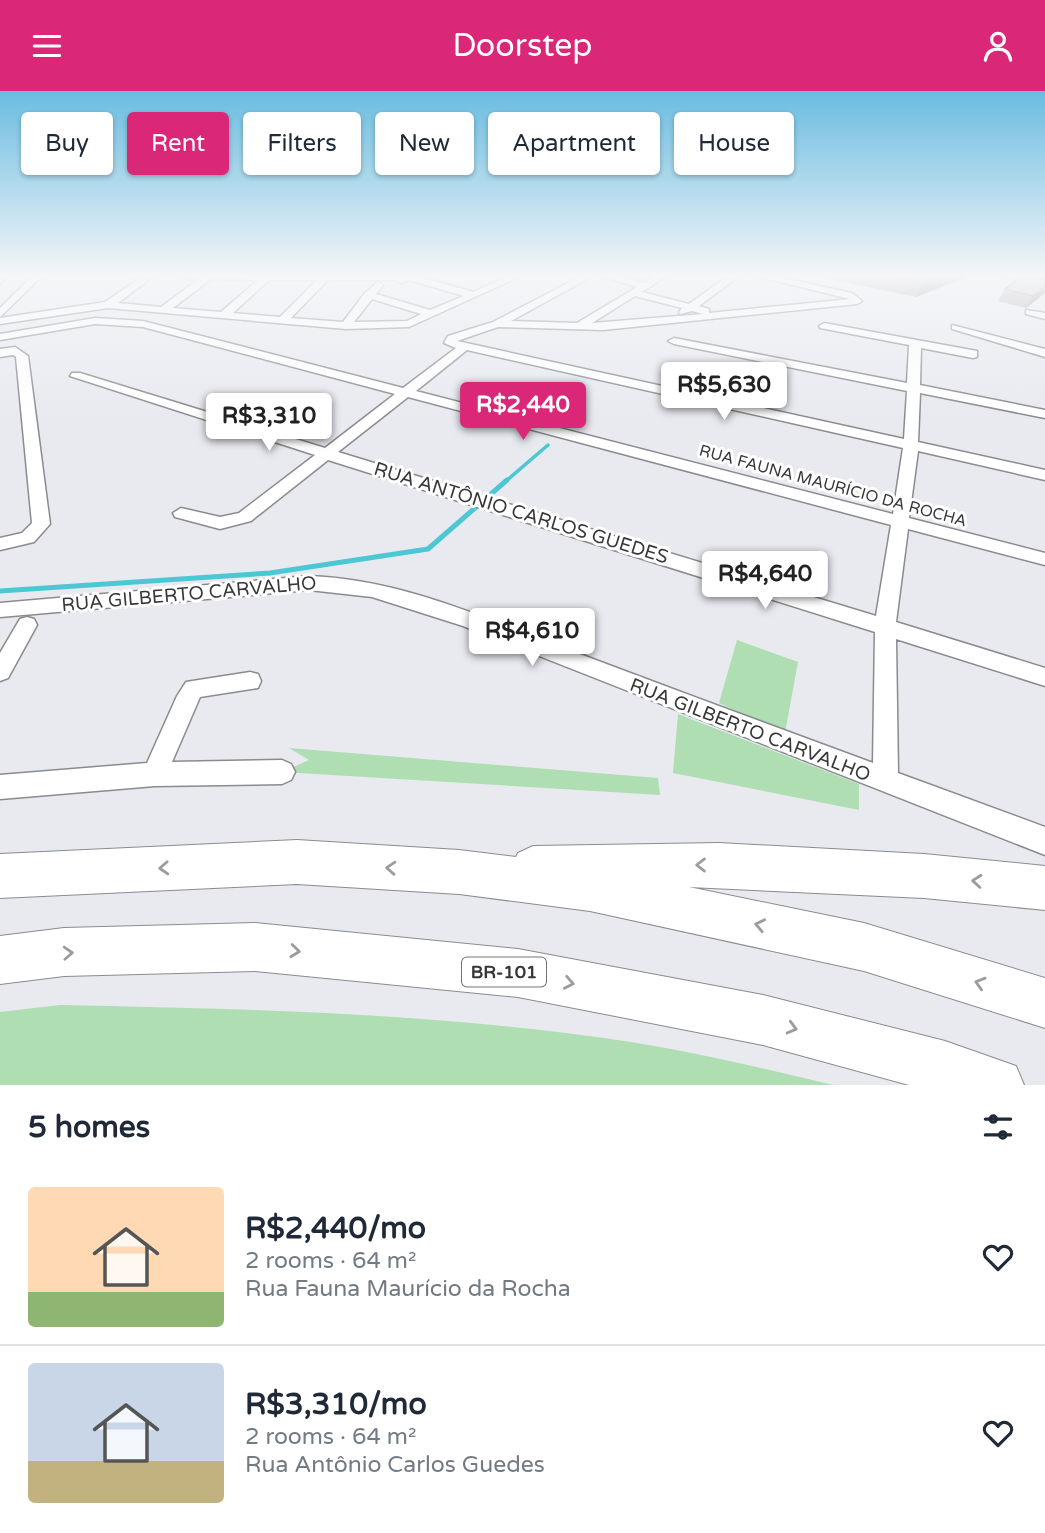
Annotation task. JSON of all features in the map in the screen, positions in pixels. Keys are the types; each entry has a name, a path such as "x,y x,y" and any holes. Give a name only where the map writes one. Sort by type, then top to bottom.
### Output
{"highway":[{"path":"0,876 298,862 459,872 590,889 864,947 1045,1003"},
{"path":"459,872 583,865 719,865 924,876 1045,888"},
{"name":"BR-101","path":"0,960 64,952 255,947 518,973 763,1020 945,1068 997,1085"}],"street":[{"name":"RUA FAUNA MAURÍCIO DA ROCHA","path":"0,337 87,322"},
{"name":"RUA FAUNA MAURÍCIO DA ROCHA","path":"117,322 143,324 1045,559"},
{"path":"300,322 346,326 399,326 409,322"},
{"path":"346,326 349,322"},
{"path":"181,513 220,523 237,521 405,393 458,343 500,322"},
{"path":"579,327 587,322"},
{"path":"497,324 579,327 649,322"},
{"path":"824,326 973,354"},
{"path":"956,327 1045,353"},
{"path":"674,341 1045,414"},
{"path":"458,343 1045,475"},
{"path":"886,782 885,627 911,446 915,343"},
{"path":"0,353 15,351 22,356 41,524 28,538 0,544"},
{"name":"RUA ANTÔNIO CARLOS GUEDES","path":"76,376 1045,677"},
{"name":"RUA GILBERTO CARVALHO","path":"0,610 309,583 340,583 378,589 470,621 1045,841"},
{"path":"0,671 27,625"},
{"path":"155,774 188,697 194,689 250,681"},
{"path":"0,787 155,774 282,772"}],"green space":[{"path":"737,640 798,662 785,733 719,703"},
{"path":"678,714 859,784 859,810 673,773"},
{"path":"289,748 658,778 660,795 282,772 309,760"},
{"path":"60,1005 346,1014 560,1032 656,1046 833,1085 0,1085 0,1012"}],"waterway":[{"path":"505,482 548,445"},
{"path":"0,591 270,573 428,549 507,480"}]}
